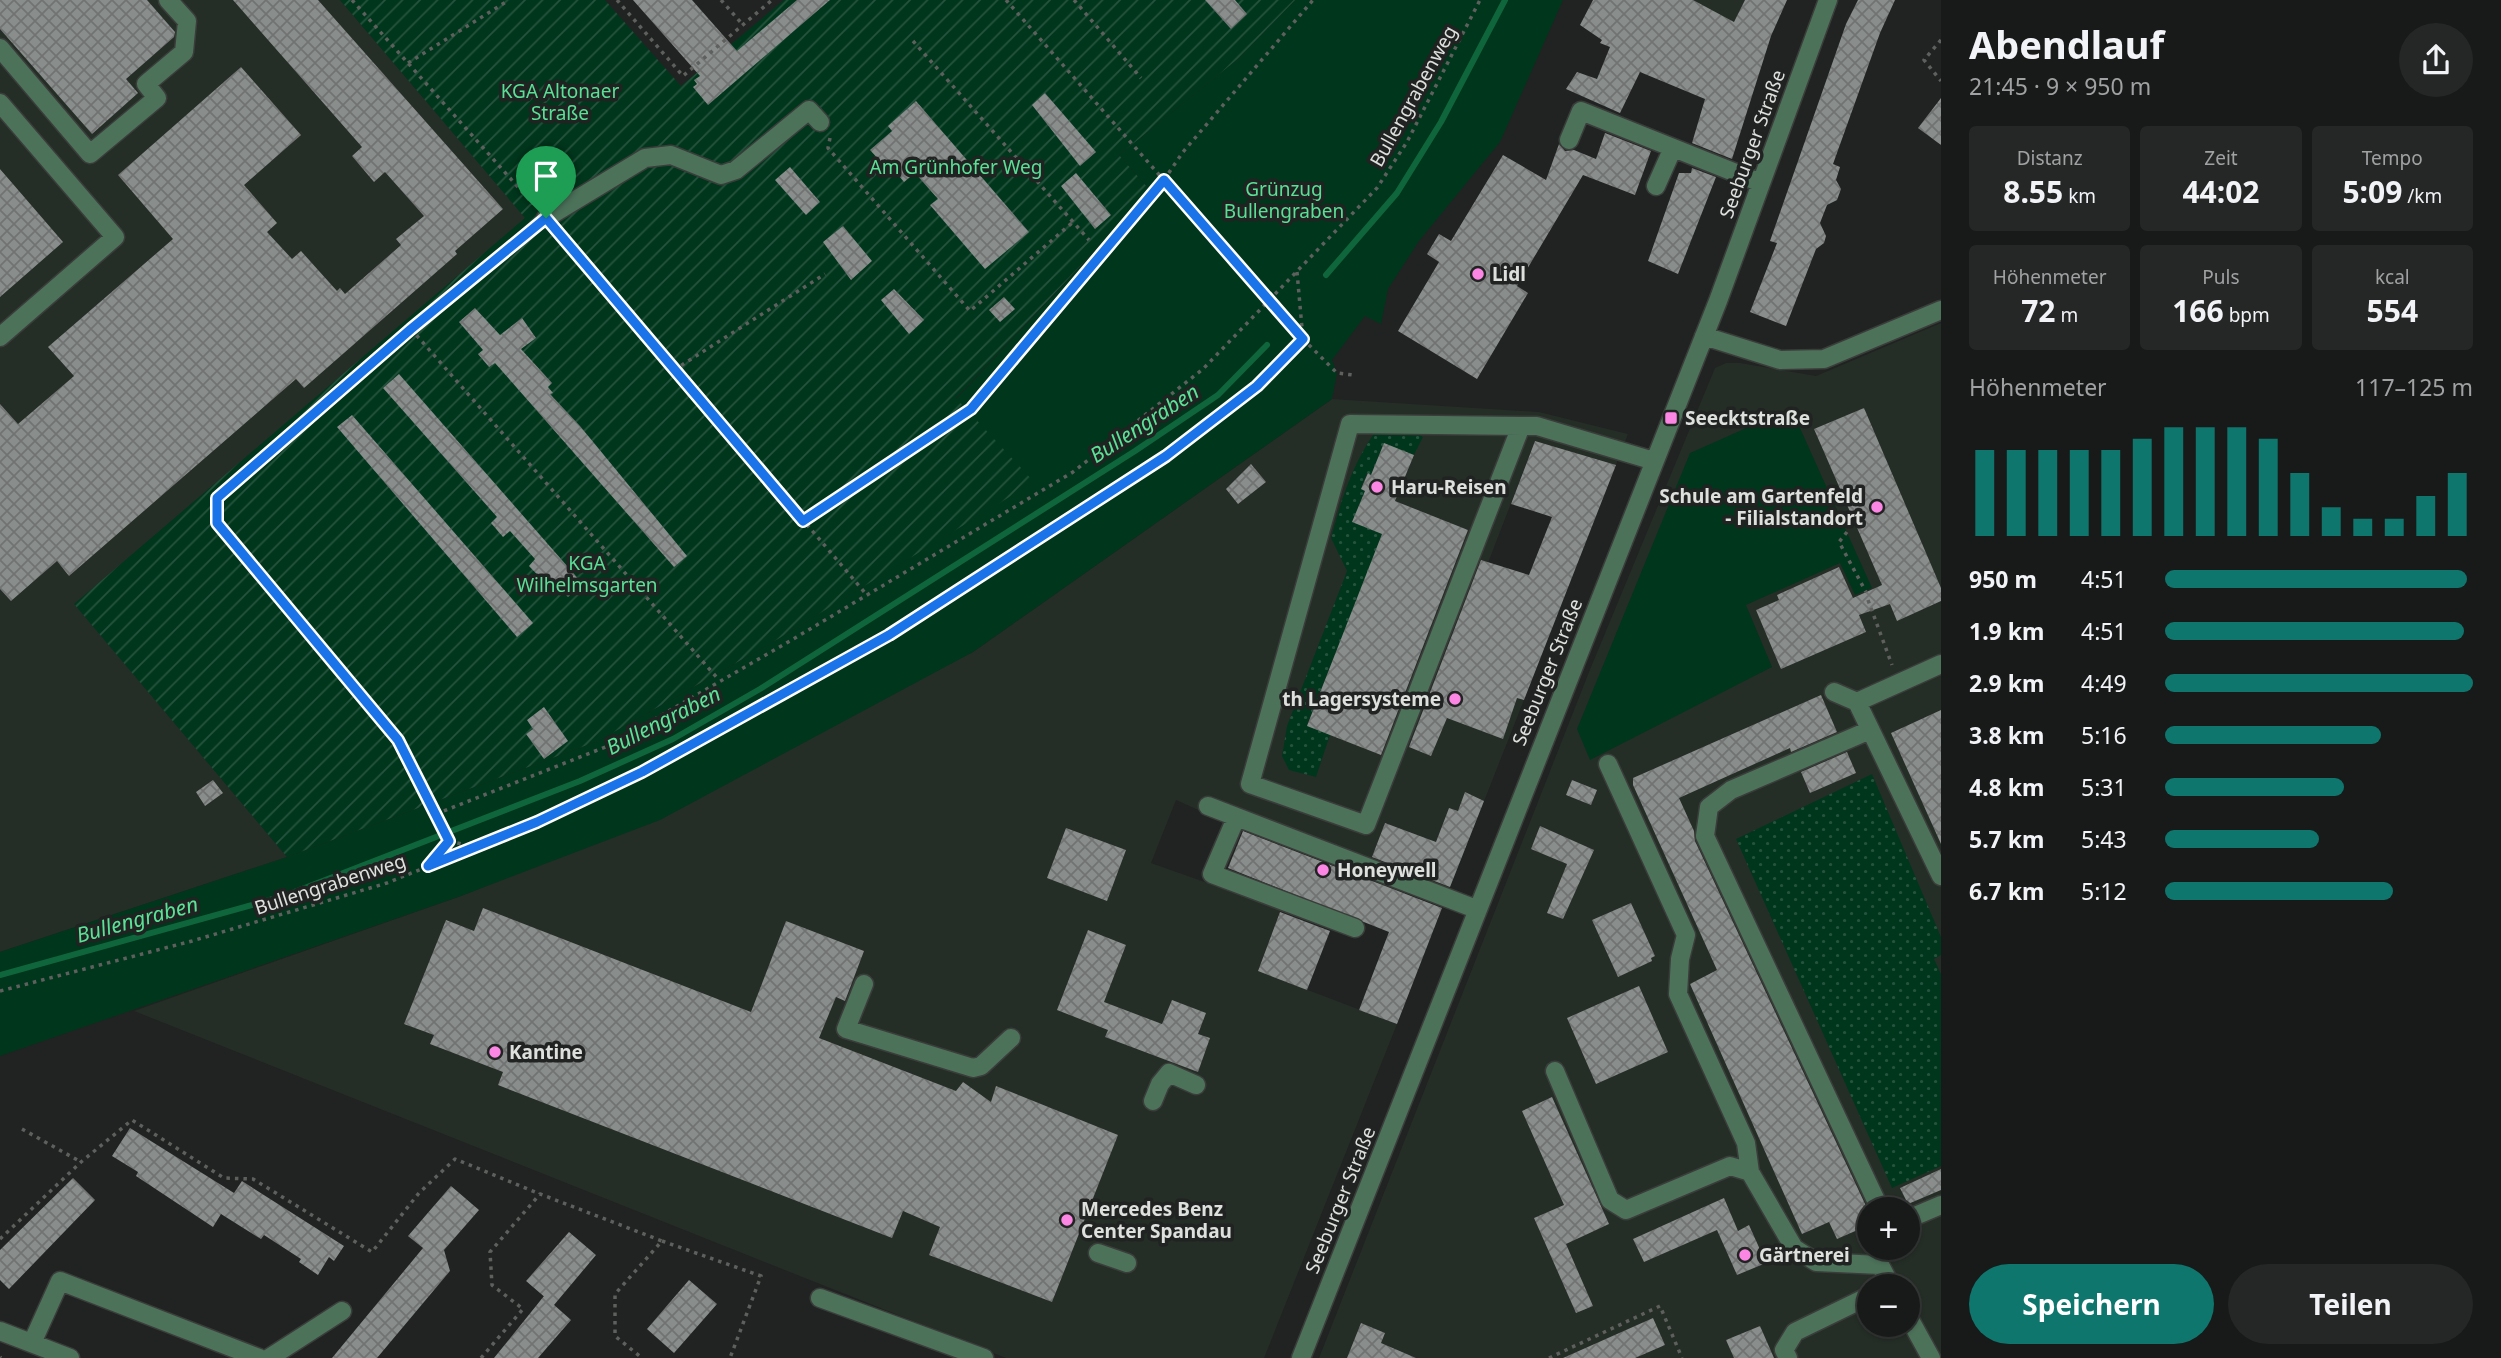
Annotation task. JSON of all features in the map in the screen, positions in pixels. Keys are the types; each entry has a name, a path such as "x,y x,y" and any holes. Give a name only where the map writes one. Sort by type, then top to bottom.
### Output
{"street":[{"path":"0,48 90,154 157,98 146,84 184,52 187,22 169,0"},
{"name":"Seeburger Straße","path":"1301,1358 1704,336 1824,2"},
{"path":"0,103 115,237 0,337"},
{"path":"546,218 645,158 671,155 721,175 736,170 809,110 820,122"},
{"path":"1569,140 1581,111 1672,150 1761,183"},
{"path":"1656,186 1672,150"},
{"path":"1704,336 1780,360 1825,359 1941,310"},
{"path":"1521,426 1366,825 1250,784 1350,424 1538,426 1654,460"},
{"path":"1857,702 1941,664"},
{"path":"1834,692 1857,702 1941,876"},
{"path":"1870,730 1731,790 1709,807 1705,836 1874,1197"},
{"path":"1608,764 1685,935 1680,959 1678,994 1746,1143 1750,1172 1794,1248 1816,1262 1857,1259"},
{"path":"1208,806 1476,909"},
{"path":"1236,818 1212,874 1354,928"},
{"path":"864,984 846,1029 972,1068 981,1066 1011,1038"},
{"path":"1555,1071 1610,1200 1626,1210 1730,1166 1750,1172"},
{"path":"1153,1101 1160,1083 1169,1073 1196,1085"},
{"path":"1920,1214 1941,1205"},
{"path":"1098,1252 1127,1264"},
{"path":"32,1343 60,1282 259,1358"},
{"path":"820,1298 984,1358"},
{"path":"1788,1358 1784,1350 1795,1332 1857,1302"},
{"path":"269,1358 342,1311"},
{"path":"0,1331 70,1358"},
{"path":"1917,1337 1926,1356"}],"path":[{"path":"352,0 546,218 866,594"},
{"path":"408,63 509,0"},
{"path":"617,0 683,76 772,0"},
{"path":"721,0 743,25"},
{"path":"1006,0 1303,339 1337,373 1353,375"},
{"path":"1074,0 1141,78"},
{"path":"803,521 971,409 1164,180 1183,152 1313,0"},
{"name":"Bullengrabenweg","path":"436,814 608,746 1073,472 1203,369 1377,188 1407,142 1480,0"},
{"path":"1941,40 1924,60 1941,81"},
{"path":"913,41 1089,240"},
{"path":"820,122 830,136 828,148 970,311 1073,222"},
{"path":"454,856 398,740 217,523 217,498 411,329 546,218"},
{"path":"1297,272 1303,339"},
{"path":"674,370 825,274"},
{"path":"411,329 719,680"},
{"name":"Bullengrabenweg","path":"0,991 314,906 454,856 642,772 889,635 1166,456 1257,386 1303,339"},
{"path":"1847,532 1839,542 1866,592"},
{"path":"1868,600 1893,667"},
{"path":"449,841 476,847"},
{"path":"428,866 449,841"},
{"path":"0,1239 81,1161 132,1120 224,1178 253,1179 372,1252 419,1194 455,1159 662,1241 761,1276 730,1358"},
{"path":"22,1129 81,1161"},
{"path":"481,1358 523,1308 492,1285 490,1252 540,1194"},
{"path":"642,1358 615,1336 615,1294 662,1241"},
{"path":"1549,1358 1660,1306 1682,1358"}],"shaded area":[{"path":"0,0 340,0 526,218 75,604 287,857 0,952"},
{"path":"1692,0 1745,0 1737,21 1734,20 1715,81"},
{"path":"1941,323 1941,1358 1319,1358 1589,672 1715,368 1726,363 1816,376"},
{"path":"1332,399 1539,412 1628,434 1616,465 1535,441 1446,672 1524,700 1443,905 1406,891 1400,906 1378,883 1243,830 1176,800 1151,863 1281,909 1258,971 1397,1024 1264,1358 1006,1358 134,1011 461,896 528,869 973,652"}],"green space":[{"path":"340,0 605,0 681,86 784,0 1295,0 1239,58 1119,155 1148,188 1148,194 956,398 1034,482 778,639 598,741 287,857 74,604 525,218"},
{"name":"Grünzug Bullengraben","path":"1295,0 1563,0 1500,142 1419,241 1388,289 1381,324 1365,316 1332,360 1337,373 1332,399 973,652 660,820 461,896 0,1056 0,952 287,857 598,741 778,639 1033,482 956,399 1148,194 1148,188 1119,155 1239,58"},
{"path":"1791,408 1872,588 1855,595 1840,563 1746,605 1772,667 1590,760 1577,729 1690,453"},
{"path":"1410,429 1423,437 1414,455 1384,444 1371,475 1367,473 1361,489 1365,491 1353,522 1383,534 1307,725 1330,735 1316,777 1289,770 1282,756 1287,726 1347,571 1331,538 1343,496 1360,457 1375,432"},
{"path":"1872,774 1941,937 1941,955 1934,959 1941,974 1941,1166 1892,1188 1736,839"}],"building":[{"path":"0,0 147,0 175,32 174,37 126,79 138,93 92,134 0,29"},
{"path":"233,0 318,0 503,209 455,251 457,254 304,388 296,379 69,576 57,561 11,601 0,589 0,404 18,424 74,376 48,347 173,239 118,175 241,67 301,135 244,185 277,223 267,232 292,259 301,251 337,291 340,288 345,294 401,245 396,239 424,216 385,172 374,182 352,156 362,147"},
{"path":"633,0 692,0 737,51 797,0 830,0 708,105 693,87 697,84 694,80 700,76"},
{"path":"1205,0 1235,0 1247,14 1231,29"},
{"path":"1593,0 1693,0 1734,22 1745,0 1787,0 1771,36 1732,159 1692,143 1705,99 1640,72 1620,113 1566,89 1577,72 1597,79 1610,47 1600,43 1602,40 1580,25"},
{"path":"1858,0 1895,0 1880,33 1833,164 1840,167 1836,180 1841,189 1837,200 1827,205 1820,223 1826,236 1824,243 1816,249 1786,326 1750,312 1777,243 1770,241 1846,24"},
{"path":"1045,93 1096,152 1080,166 1032,105"},
{"path":"1941,98 1941,145 1918,128"},
{"path":"916,101 1029,232 985,269 930,205 938,199 915,173 904,182 885,159 881,162 870,150 892,131 888,126"},
{"name":"Lidl","path":"1605,133 1651,151 1635,195 1583,175 1517,286 1528,293 1477,379 1398,331 1439,262 1427,254 1439,234 1451,241 1503,155 1546,180 1559,144 1565,151 1574,150 1596,159"},
{"path":"790,167 820,202 806,215 775,180"},
{"path":"1692,168 1716,177 1678,274 1648,261 1679,173 1691,173"},
{"path":"0,169 63,242 0,297"},
{"path":"1076,173 1111,215 1095,229 1061,186"},
{"path":"843,226 872,261 851,280 823,242"},
{"path":"894,289 924,320 909,334 881,300"},
{"path":"1004,297 1015,309 1000,322 989,310"},
{"path":"475,308 500,335 522,318 536,338 521,349 552,383 548,387 553,393 550,394 580,426 687,556 674,567 495,363 489,367 478,354 483,350 459,322"},
{"path":"399,374 582,583 568,597 559,587 553,591 529,566 535,559 510,531 503,537 491,523 497,517 383,388"},
{"name":"Schule am Gartenfeld - Filialstandort","path":"1864,408 1941,588 1941,601 1897,621 1890,604 1859,615 1866,632 1781,669 1756,610 1779,600 1777,595 1839,567 1853,598 1882,585 1814,429"},
{"path":"352,415 533,623 517,637 337,427"},
{"path":"1535,441 1616,465 1524,700 1517,698 1503,739 1447,718 1431,756 1409,747 1481,560 1529,575 1552,517 1511,504"},
{"path":"1384,443 1414,455 1395,501 1468,530 1381,755 1307,726 1382,534 1352,522 1365,491 1361,489 1368,473 1371,475"},
{"path":"1251,464 1266,482 1238,504 1226,489"},
{"path":"1821,695 1837,732 1791,752 1790,748 1679,798 1694,831 1695,841 1862,1197 1857,1197 1857,1230 1837,1239 1829,1222 1802,1234 1690,984 1717,970 1633,785 1633,778"},
{"path":"544,707 568,741 544,759 526,734 533,729 527,720"},
{"path":"1941,710 1941,844 1891,733"},
{"path":"1847,752 1856,773 1810,793 1801,772"},
{"path":"213,780 223,793 205,806 196,792"},
{"path":"1572,780 1597,790 1591,805 1566,795"},
{"path":"1465,792 1484,801 1450,887 1372,857 1385,823 1436,842 1449,808 1458,811"},
{"path":"1540,826 1594,850 1563,919 1547,913 1567,864 1531,849"},
{"path":"1066,828 1126,850 1107,901 1047,878"},
{"path":"1243,831 1442,908 1397,1024 1359,1010 1389,932 1228,868"},
{"path":"1631,903 1655,956 1651,958 1652,961 1618,977 1592,920"},
{"path":"483,908 751,1012 786,921 864,951 845,1001 836,997 819,1038 956,1091 963,1082 991,1102 996,1086 1118,1135 1052,1302 929,1255 940,1227 903,1211 892,1238 498,1085 503,1072 430,1044 434,1035 404,1024 446,920 474,931"},
{"path":"1280,912 1330,931 1307,990 1258,971"},
{"path":"1088,930 1126,945 1104,1002 1162,1024 1172,1000 1206,1013 1198,1034 1210,1038 1198,1072 1105,1037 1108,1030 1057,1010"},
{"path":"1639,986 1668,1052 1596,1084 1567,1018"},
{"path":"1552,1097 1609,1224 1566,1244 1593,1306 1576,1313 1534,1218 1564,1205 1522,1111"},
{"path":"130,1128 234,1193 242,1181 344,1246 334,1261 329,1257 318,1275 299,1262 301,1259 264,1235 261,1239 221,1214 213,1227 136,1176 138,1172 112,1156"},
{"path":"1941,1169 1941,1190 1920,1199 1904,1197 1900,1188"},
{"path":"73,1178 95,1200 9,1289 0,1280 0,1250"},
{"path":"451,1186 479,1210 444,1250 450,1271 377,1358 332,1358 423,1248 408,1236"},
{"path":"1724,1198 1738,1231 1749,1225 1766,1263 1737,1275 1717,1230 1644,1262 1633,1239"},
{"path":"569,1232 596,1255 554,1305 526,1281"},
{"path":"689,1280 717,1304 674,1353 647,1329"},
{"path":"544,1296 571,1320 538,1358 494,1358"},
{"path":"1653,1318 1665,1345 1635,1358 1563,1358"},
{"path":"1361,1323 1385,1333 1381,1343 1416,1358 1347,1358"},
{"path":"1760,1326 1774,1358 1734,1358 1726,1340"}],"waterway":[{"name":"Bullengraben","path":"1326,275 1397,193 1441,122 1505,0"},
{"name":"Bullengraben","path":"0,975 284,896 580,781 673,739 760,689 1135,451 1218,395 1267,345"}],"place":[{"name":"Lidl","path":"1478,274"},
{"name":"Seecktstraße","path":"1671,418"},
{"name":"Haru-Reisen","path":"1377,487"},
{"name":"Schule am Gartenfeld - Filialstandort","path":"1877,507"},
{"name":"th Lagersysteme","path":"1455,699"},
{"name":"Honeywell","path":"1323,870"},
{"name":"Kantine","path":"495,1052"},
{"name":"Mercedes Benz Center Spandau","path":"1067,1220"},
{"name":"Gärtnerei","path":"1745,1255"}],"route":[{"path":"1164,180 1303,339 1257,386 1166,456 1026,549 889,635 642,772 537,822 428,866 449,841 398,740 217,523 217,498 411,329 546,218 803,521 971,409 1164,180"}],"park label":[{"name":"KGA Altonaer Straße","path":"560,102"},
{"name":"Am Grünhofer Weg","path":"956,167"},
{"name":"KGA Wilhelmsgarten","path":"587,574"}]}
